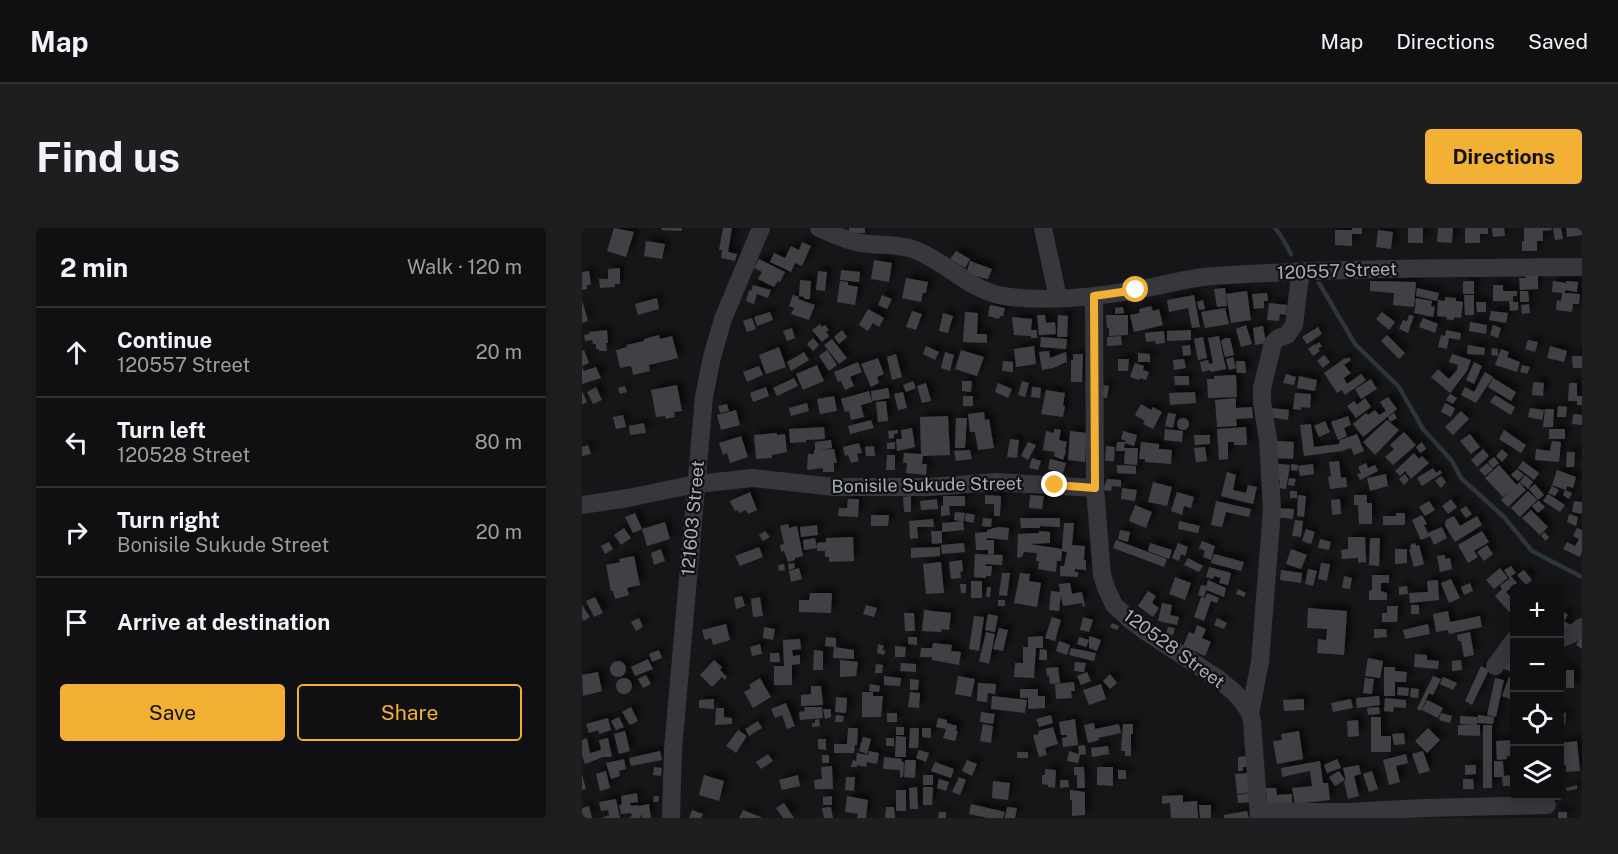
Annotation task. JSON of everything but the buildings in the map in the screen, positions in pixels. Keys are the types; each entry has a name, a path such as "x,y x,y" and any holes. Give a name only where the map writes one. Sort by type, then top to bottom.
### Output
{"street":[{"name":"121603 Street","path":"671,818 673,749 704,397 723,319 761,228"},
{"name":"120557 Street","path":"819,228 849,241 916,250 972,285 1004,296 1058,298 1094,296 1200,277 1302,272 1582,267"},
{"path":"1043,228 1058,298"},
{"path":"1302,272 1294,325 1287,335 1278,338 1273,343 1262,388 1268,439 1272,510 1260,662 1250,713 1259,815 1547,805"},
{"name":"120528 Street","path":"1094,296 1095,488 1102,575 1114,605 1145,631 1217,678 1238,697 1250,713"},
{"name":"Bonisile Sukude Street","path":"582,505 696,484 753,478 834,488 930,488 995,482 1095,488"},
{"path":"1562,638 1582,627"},
{"path":"1495,666 1510,646"}],"waterway":[{"path":"1275,228 1291,254"},
{"path":"1319,283 1355,344 1399,387 1423,429 1452,461 1461,478 1504,517 1532,551 1582,577"}],"route":[{"path":"1055,485 1095,488 1094,296 1136,290"}]}
